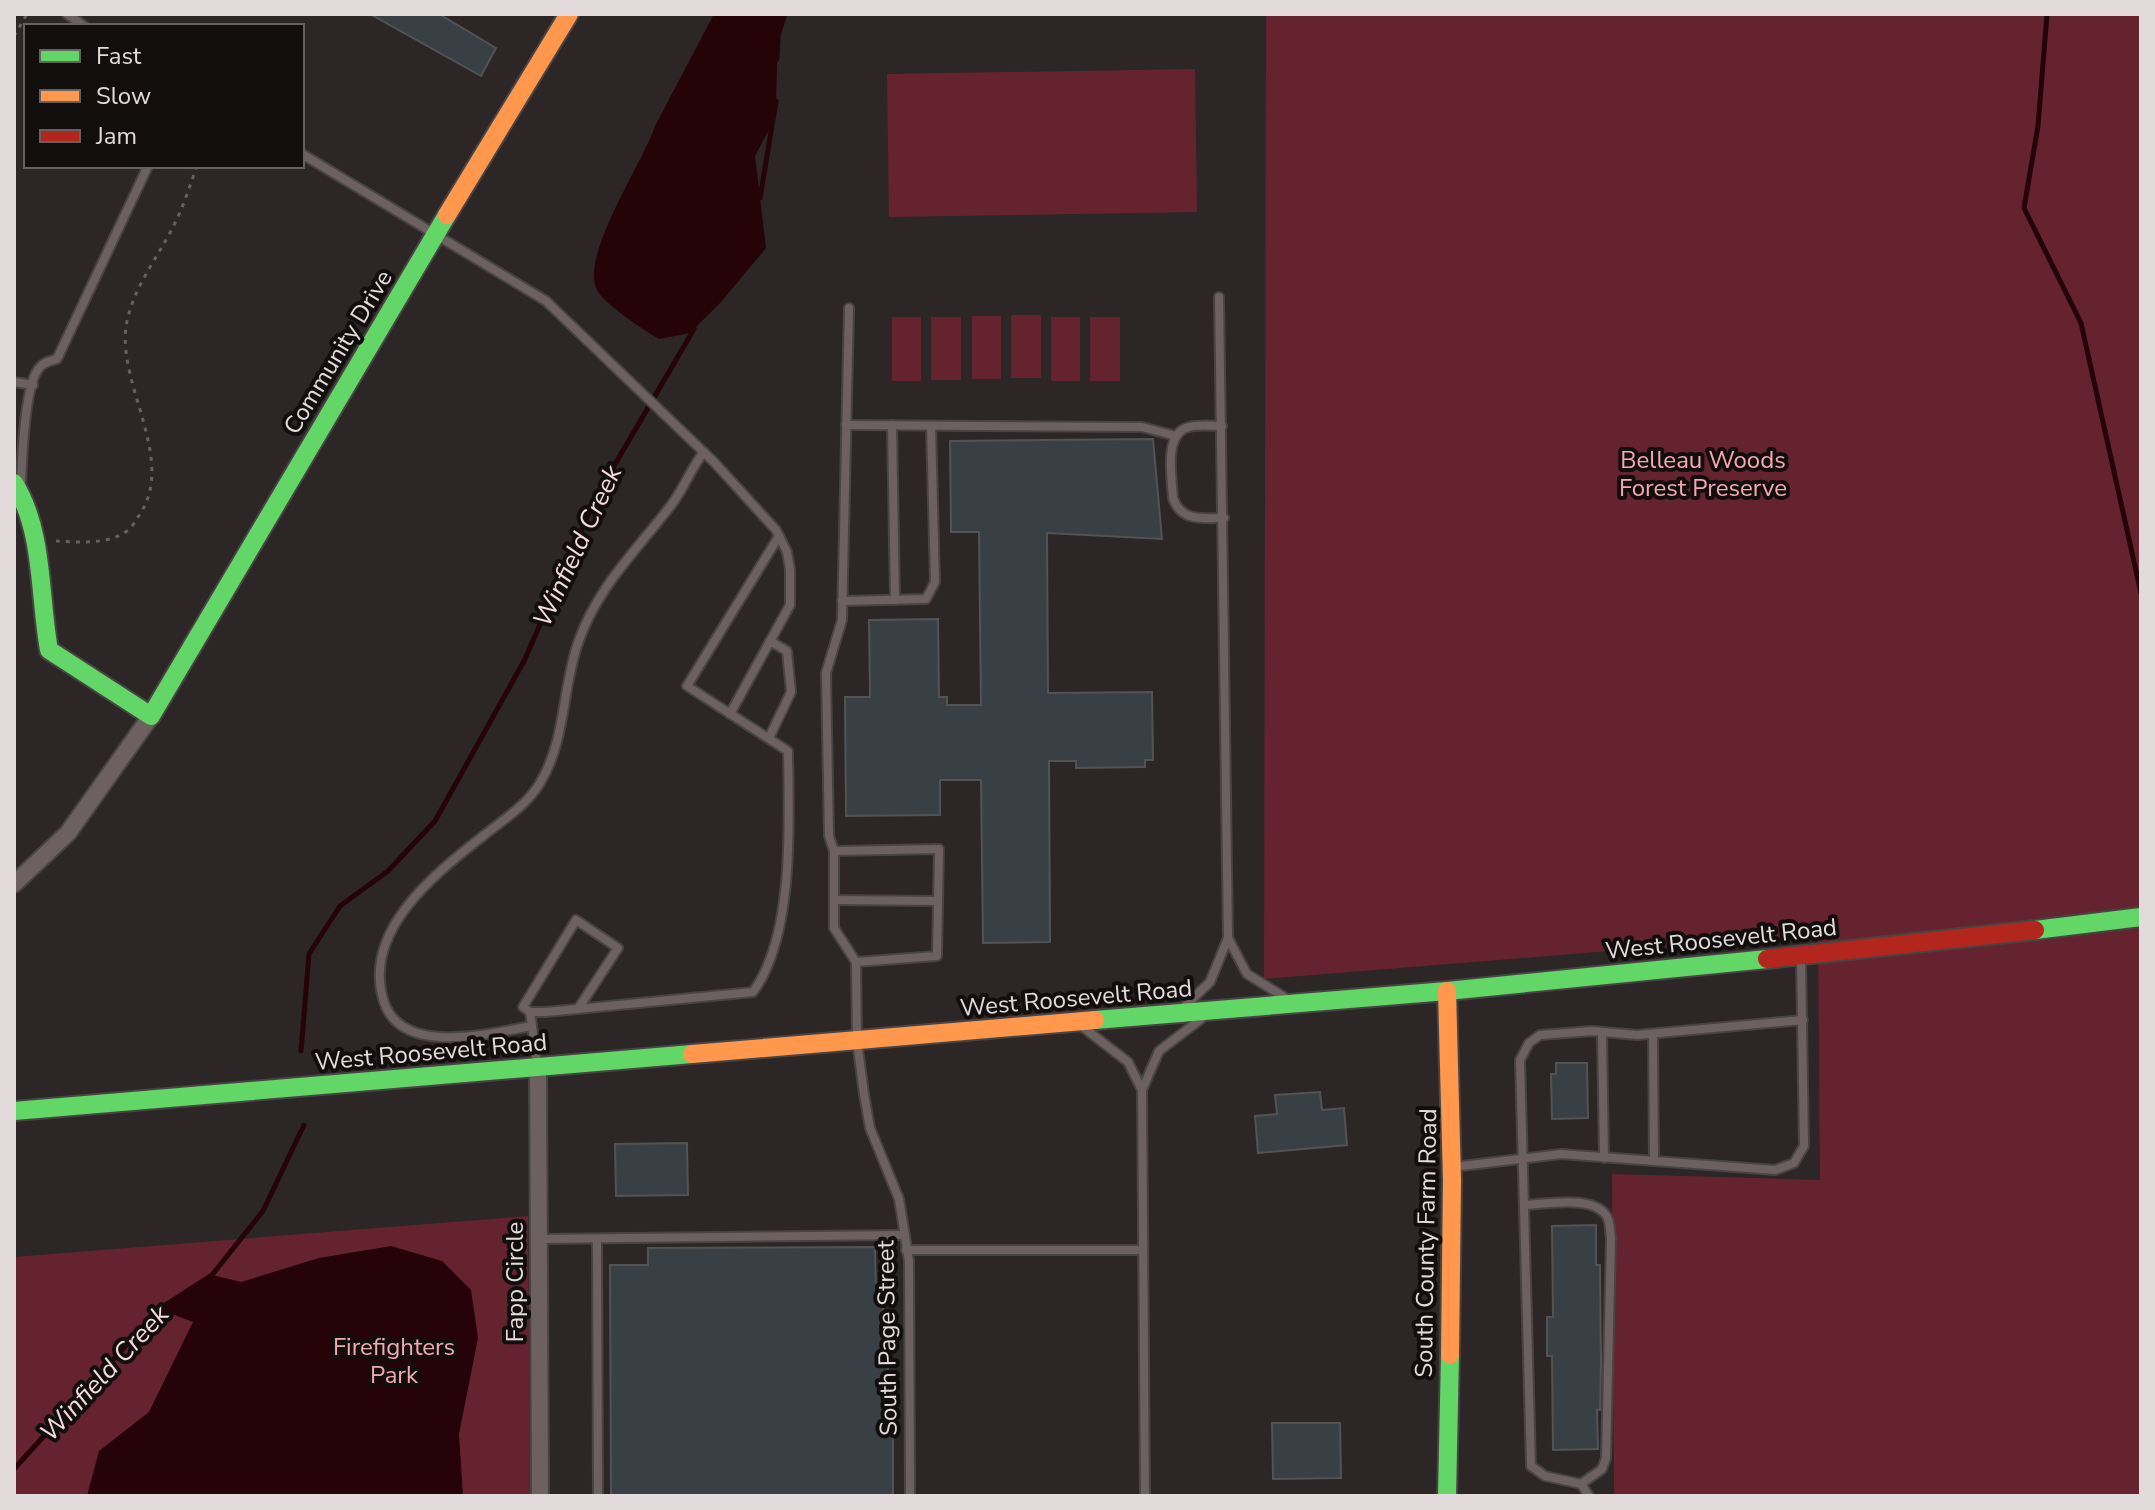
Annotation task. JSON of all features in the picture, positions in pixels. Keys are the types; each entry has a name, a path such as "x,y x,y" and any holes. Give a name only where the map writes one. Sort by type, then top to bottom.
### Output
{"main road":[{"name":"Community Drive","path":"151,716 569,14"},
{"path":"18,488 34,526 41,604 49,650 151,716"},
{"name":"West Roosevelt Road","path":"14,1111 1447,991 1902,945 2141,917"},
{"name":"South County Farm Road","path":"1447,991 1452,1078 1447,1496"}],"street":[{"name":"Community Drive","path":"14,884 68,833 151,716"},
{"name":"Fapp Circle","path":"538,1067 540,1496"}],"lane":[{"path":"304,155 546,301 704,452 776,530 787,552 790,605 730,714"},
{"path":"18,488 35,372 42,363 57,359 147,168"},
{"path":"1177,1014 1210,982 1228,938 1219,297"},
{"path":"834,851 939,849 937,956 856,962 834,928 834,851 829,836 826,673 842,620 849,308"},
{"path":"14,382 33,385"},
{"path":"846,425 1142,427 1176,436"},
{"path":"892,425 895,600"},
{"path":"842,601 926,599 932,591 935,582 931,426"},
{"path":"1222,426 1188,427 1176,436 1172,451 1173,498 1175,506 1186,516 1224,518"},
{"path":"532,1026 460,1037 411,1032 393,1018 384,1001 380,977 383,950 417,895 441,871 518,809 535,790 553,755 571,666 598,598 620,566 675,501 704,452"},
{"path":"578,1009 618,948 576,920 523,1007 530,1012 578,1009 753,992 760,983 774,944 785,893 789,856 788,751 687,686 779,536"},
{"path":"769,738 791,692 787,651 770,641"},
{"path":"834,900 938,901"},
{"path":"1228,938 1247,974 1295,1003"},
{"path":"1452,1167 1561,1154 1775,1170 1794,1163 1804,1146 1801,955"},
{"name":"South Page Street","path":"856,962 857,1041 870,1128 899,1199 909,1261 910,1496"},
{"path":"1145,1496 1142,1090 1159,1051 1211,1011"},
{"path":"530,1012 538,1067"},
{"path":"1524,1205 1597,1205 1608,1217 1611,1238 1606,1458 1595,1477 1581,1484 1545,1476 1531,1466 1520,1060 1529,1043 1540,1035 1579,1031 1653,1034 1803,1020"},
{"path":"1077,1022 1128,1062 1142,1090"},
{"path":"1602,1033 1604,1158"},
{"path":"1653,1034 1654,1161"},
{"path":"539,1239 905,1235"},
{"path":"597,1239 598,1496"},
{"path":"906,1250 1143,1250"},
{"path":"1581,1484 1589,1496"}],"path":[{"path":"14,36 27,14"},
{"path":"35,539 104,540 128,531 146,506 153,479 147,436 126,357 126,328 134,301 177,220 196,168"}],"green space":[{"name":"Belleau Woods Forest Preserve","path":"1266,14 2141,14 2141,1496 1614,1496 1612,1174 1820,1180 1818,934 1264,979"},
{"path":"1195,69 1197,212 889,217 887,74"},
{"path":"1011,315 1041,315 1041,378 1011,378"},
{"path":"972,316 1001,316 1001,379 972,379"},
{"path":"892,317 921,317 921,381 892,381"},
{"path":"931,317 961,317 961,380 931,380"},
{"path":"1051,317 1080,317 1080,381 1051,381"},
{"path":"1090,317 1120,317 1120,381 1090,381"},
{"name":"Firefighters Park","path":"528,1216 530,1496 14,1496 14,1257"}],"shaded area":[{"path":"714,14 785,14 778,35 776,101 772,124 755,156 766,248 721,302 690,333 659,339 601,296 594,275 597,255 615,209 655,126"},
{"path":"391,1246 442,1261 471,1290 478,1338 459,1434 463,1496 87,1496 99,1451 149,1412 193,1322 159,1309 212,1275 241,1282 319,1258"}],"building":[{"path":"370,14 439,14 496,48 481,76"},
{"path":"1153,439 1162,539 1047,533 1048,693 1152,692 1153,760 1145,760 1145,767 1076,768 1076,761 1049,761 1050,942 983,943 981,780 940,780 940,815 846,816 845,697 870,697 869,620 938,619 939,697 947,697 947,705 981,705 979,532 951,532 950,441"},
{"path":"1556,1063 1587,1063 1588,1118 1552,1119 1551,1074 1556,1074"},
{"path":"1320,1092 1322,1110 1344,1108 1347,1145 1258,1153 1255,1116 1277,1114 1275,1095"},
{"path":"687,1143 688,1195 616,1196 615,1144"},
{"path":"1596,1225 1596,1265 1600,1265 1601,1365 1598,1449 1553,1450 1552,1356 1547,1356 1547,1317 1553,1317 1552,1226"},
{"path":"875,1247 876,1296 883,1296 883,1341 888,1341 888,1393 893,1393 893,1496 611,1496 610,1265 648,1265 648,1248"},
{"path":"1272,1423 1340,1423 1341,1478 1273,1479"}],"waterway":[{"name":"Winfield Creek","path":"777,59 778,35 785,14"},
{"name":"Winfield Creek","path":"2047,14 2038,126 2024,208 2081,323 2141,593"},
{"name":"Winfield Creek","path":"760,198 776,101"},
{"name":"Winfield Creek","path":"301,1051 309,954 340,906 388,871 435,821 524,661 597,495 694,329"},
{"name":"Winfield Creek","path":"14,1469 159,1309 212,1275 263,1211 304,1125"}],"traffic: fast":[{"path":"14,483 24,502 36,542 49,650 151,716 447,215"},
{"path":"2035,930 2141,917"},
{"path":"1095,1020 1447,991 1767,959"},
{"path":"14,1111 692,1054"},
{"path":"1447,1496 1450,1355"}],"traffic: slow":[{"path":"447,215 569,14"},
{"path":"1447,991 1452,1180 1450,1355"},
{"path":"692,1054 1095,1020"}],"traffic: jam":[{"path":"1767,959 2035,930"}]}
